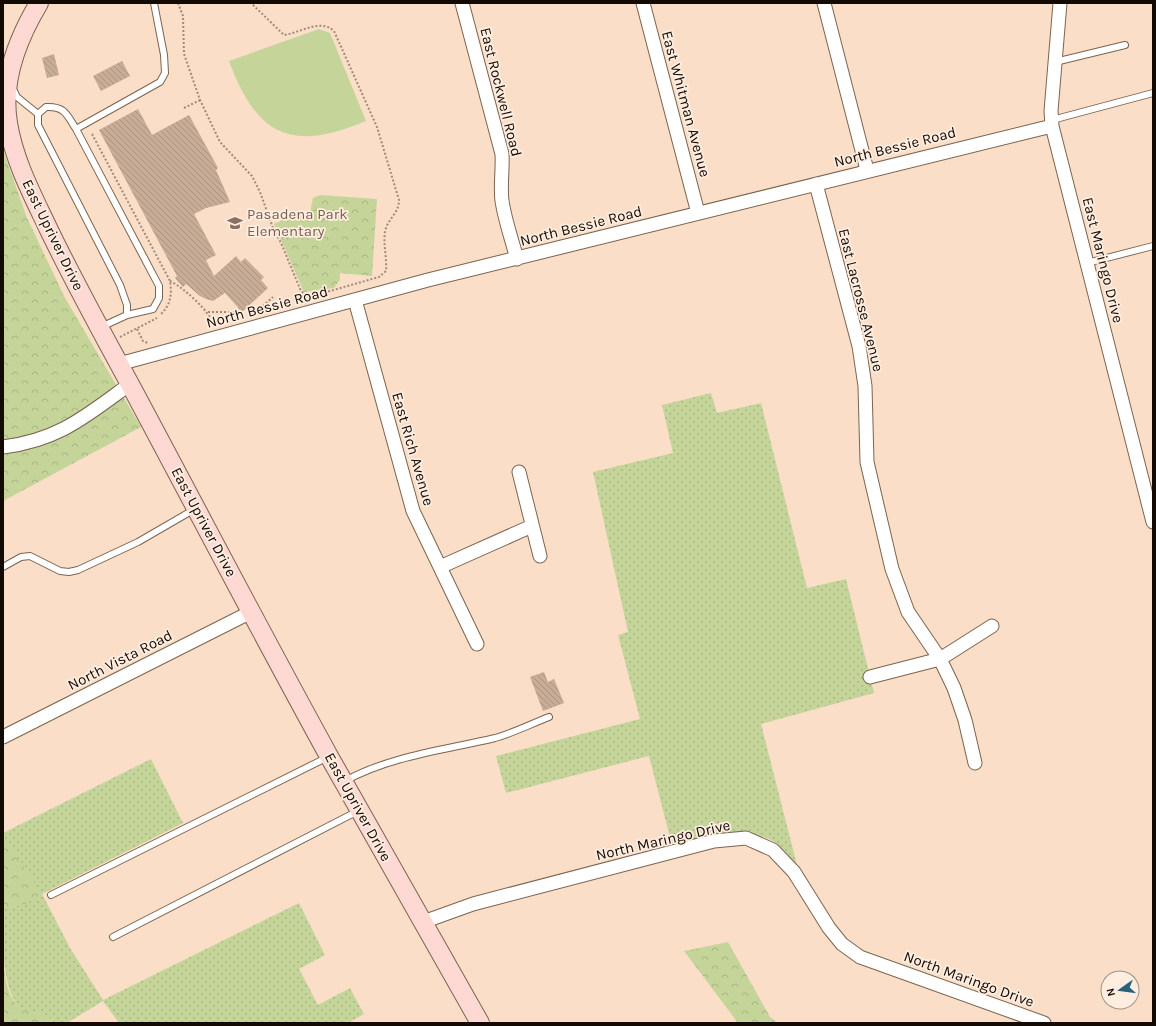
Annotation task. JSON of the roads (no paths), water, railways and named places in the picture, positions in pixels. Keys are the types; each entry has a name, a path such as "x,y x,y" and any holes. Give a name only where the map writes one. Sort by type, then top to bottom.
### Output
{"main road":[{"name":"East Upriver Drive","path":"39,3 25,26 16,51 4,102 20,167 62,256 251,612 343,781 480,1023"}],"street":[{"name":"East Rockwell Road","path":"462,3 502,154 503,169 500,184 502,203 517,259"},
{"name":"East Whitman Avenue","path":"643,3 698,213"},
{"path":"824,3 867,170"},
{"name":"East Maringo Drive","path":"1060,3 1052,123 1087,263 1149,492 1153,522"},
{"name":"North Bessie Road","path":"119,364 355,300 1052,123"},
{"name":"East Lacrosse Avenue","path":"816,184 859,346 865,386 867,462 892,569 908,612 940,659 954,688 965,720 976,763"},
{"name":"East Rich Avenue","path":"355,300 407,494 413,511 477,644"},
{"path":"3,447 43,439 73,425 130,384"},
{"path":"519,472 540,556"},
{"path":"440,567 532,526"},
{"name":"North Vista Road","path":"3,737 251,612"},
{"path":"870,677 940,659 992,626"},
{"name":"North Maringo Drive","path":"423,922 481,902 714,841 746,838 773,850 794,872 842,944 860,957 1044,1023"}],"lane":[{"path":"76,129 160,82 166,73 154,3"},
{"path":"1055,62 1125,45"},
{"path":"9,82 18,97 38,114"},
{"path":"1052,123 1153,93"},
{"path":"100,328 126,315 153,309 159,298 159,286 76,129 65,112 56,106 46,107 38,114 38,125 43,138 120,285 127,305 126,315"},
{"path":"1087,263 1153,246"},
{"path":"3,567 21,557 30,556 60,571 69,572 78,570 138,542 196,508"},
{"path":"343,781 362,771 497,738 549,718"},
{"path":"51,895 330,757"},
{"path":"113,937 360,810"}],"place":[{"name":"Pasadena Park Elementary","path":"235,223"}]}
